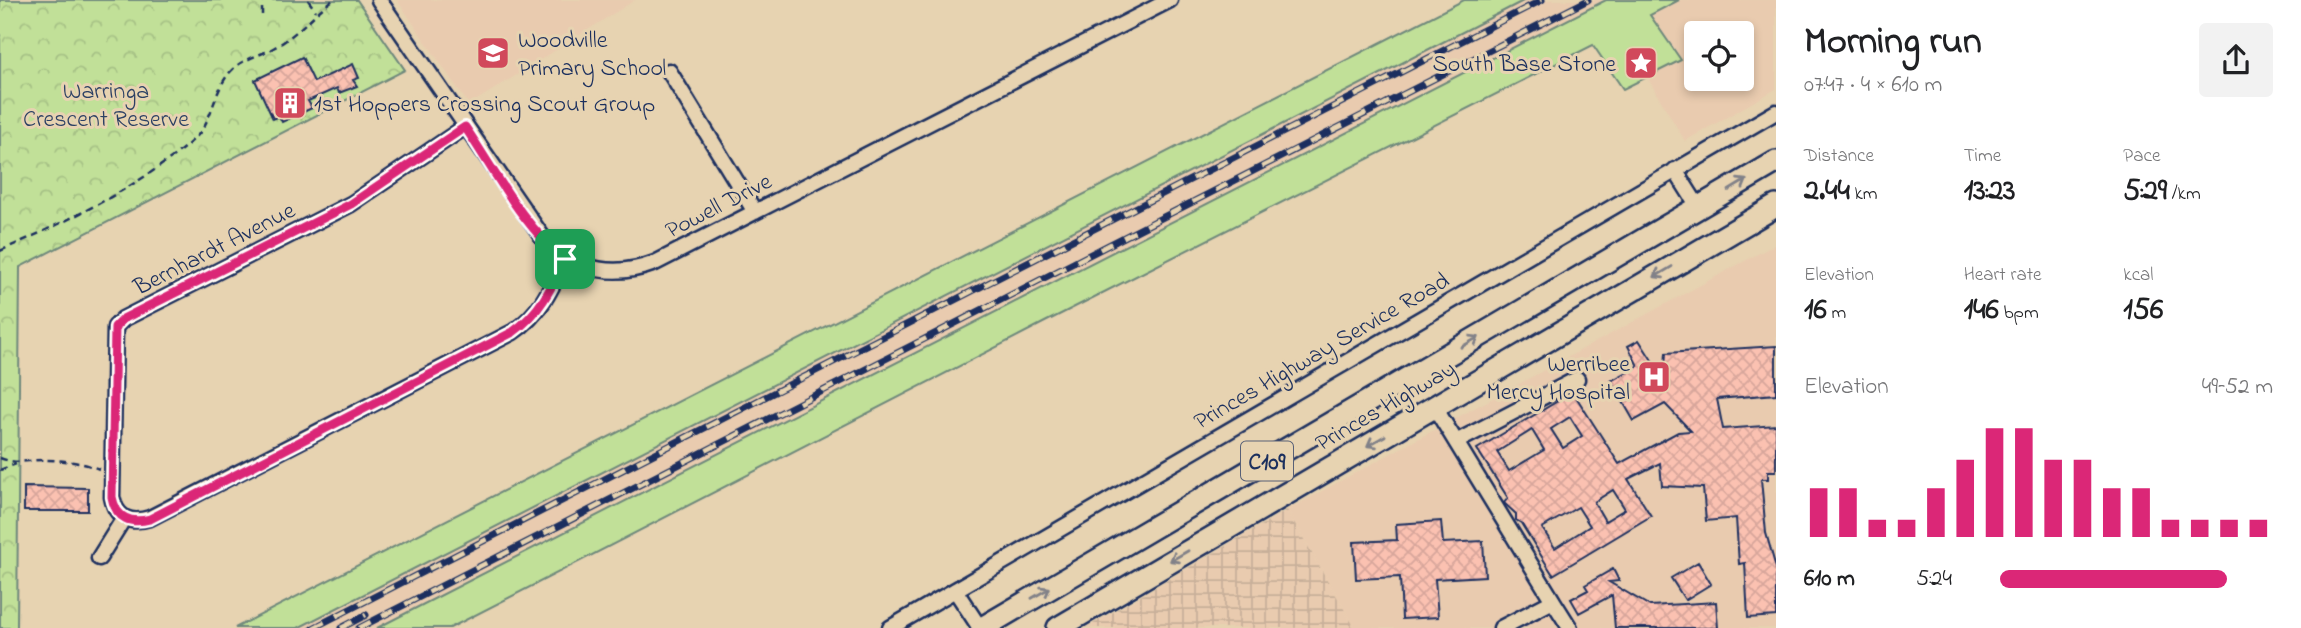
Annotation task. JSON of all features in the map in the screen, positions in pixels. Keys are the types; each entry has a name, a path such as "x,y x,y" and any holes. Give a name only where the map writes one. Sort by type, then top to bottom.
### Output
{"highway":[{"name":"Princes Highway","path":"981,628 1776,162"},
{"name":"Princes Highway","path":"1058,628 1776,206"},
{"path":"1699,208 1721,237"},
{"path":"1552,294 1572,326"}],"street":[{"name":"Powell Drive","path":"379,0 533,228 565,259 601,271 638,269 1170,0"},
{"path":"669,71 755,212"},
{"name":"Princes Highway Service Road","path":"890,628 1776,111"},
{"name":"Bernhardt Avenue","path":"124,518 114,507 112,475 115,327 123,319 351,204 465,127"},
{"path":"1675,170 1699,208"},
{"path":"99,558 124,518 139,522 150,519 513,332 532,319 544,303 565,259"},
{"path":"1456,442 1577,379"},
{"path":"1434,407 1570,628"},
{"path":"955,590 981,628"},
{"path":"1501,628 1518,624 1553,601"}],"path":[{"path":"262,0 262,15"},
{"path":"308,0 316,12"},
{"path":"0,251 58,226 173,157 198,136 223,81 234,67 277,47 333,0"},
{"path":"0,458 16,464"},
{"path":"0,470 16,464 42,460 83,463 112,475"}],"shaded area":[{"name":"Woodville Primary School","path":"397,0 635,0 469,105"},
{"path":"1525,0 1606,0 377,628 298,628"},
{"path":"1678,0 1776,0 1776,89 1685,141 1647,77 1680,60 1650,13"},
{"name":"Werribee Mercy Hospital","path":"1776,244 1776,628 1355,628 1287,510"},
{"path":"1287,510 1355,628 1086,628"}],"green space":[{"name":"Warringa Crescent Reserve","path":"0,0 357,0 405,70 20,267 17,628 0,628"},
{"path":"1464,0 1525,0 298,628 235,628"},
{"path":"1606,0 1679,0 1650,15 1681,60 1623,89 1593,45 1045,322 450,628 377,628"}],"building":[{"path":"302,57 314,82 353,64 359,78 353,80 357,86 339,93 337,88 308,101 312,108 282,122 279,116 273,119 255,80"},
{"path":"1639,340 1664,379 1666,353 1776,346 1776,394 1717,399 1723,429 1776,425 1776,471 1768,471 1768,479 1761,479 1766,533 1776,568 1776,616 1748,618 1745,563 1739,564 1736,518 1706,521 1703,488 1662,486 1660,463 1628,479 1651,516 1553,575 1521,523 1516,520 1516,514 1504,503 1508,498 1477,449 1573,392 1619,464 1678,432 1691,431 1665,404 1634,421 1611,381 1638,366 1628,346","holes":["1570,417 1582,436 1563,448 1551,429","1532,430 1544,450 1509,471 1497,452","1613,490 1625,509 1605,521 1594,502","1578,507 1590,526 1555,548 1542,528"]},
{"path":"24,487 88,488 88,511 24,511"},
{"path":"1441,521 1443,543 1483,541 1485,576 1435,579 1438,617 1402,619 1400,577 1356,579 1354,542 1397,540 1396,524"},
{"path":"1698,562 1711,584 1685,600 1671,578"},
{"path":"1613,569 1619,581 1609,582 1650,606 1716,602 1718,628 1615,628 1612,595 1579,613 1571,599 1588,590 1585,585"}],"railway":[{"path":"313,628 1542,0"},
{"path":"359,628 1588,0"},
{"path":"341,628 366,615"}],"place":[{"name":"Woodville Primary School","path":"493,53"},
{"name":"South Base Stone","path":"1641,63"},
{"name":"1st Hoppers Crossing Scout Group","path":"290,103"},
{"name":"Werribee Mercy Hospital","path":"1654,377"}],"route":[{"path":"465,127 533,228 565,259 544,303 532,319 513,332 150,519 130,521 114,507 115,327 123,319 351,204 465,127"}]}
